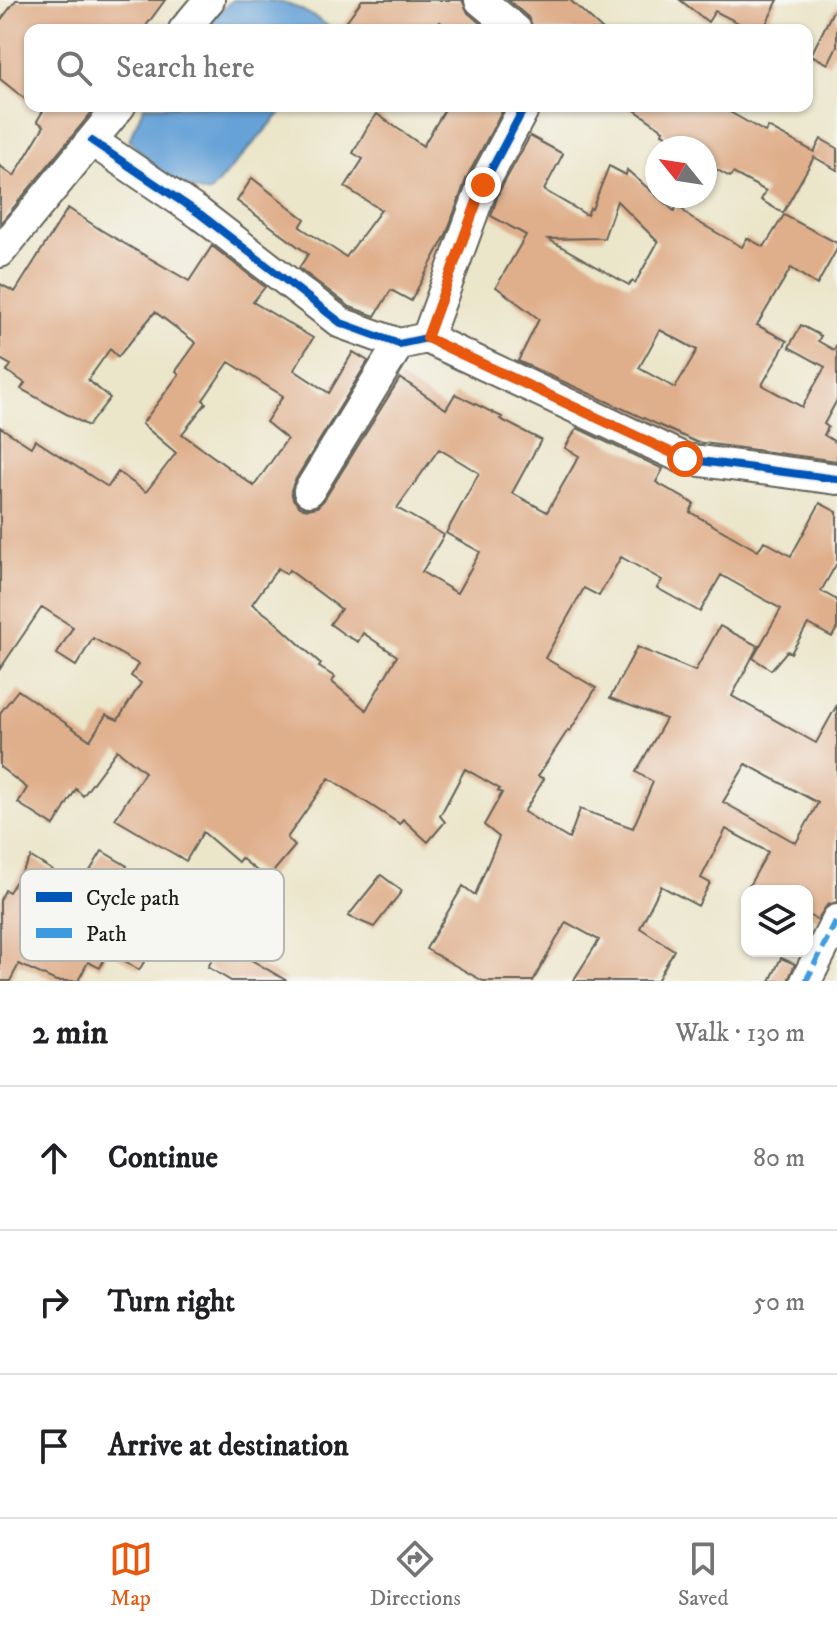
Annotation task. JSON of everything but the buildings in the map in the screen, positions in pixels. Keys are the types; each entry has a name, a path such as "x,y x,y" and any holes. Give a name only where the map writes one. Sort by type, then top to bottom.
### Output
{"street":[{"path":"189,24 209,0"},
{"path":"480,0 509,24"},
{"path":"0,252 115,112"},
{"path":"309,491 413,341 483,185 522,112"},
{"path":"92,141 200,214 341,323 413,341 685,459 837,479"},
{"path":"806,981 837,920"}],"water":[{"path":"233,0 284,3 325,24 206,24"},
{"path":"141,112 282,112 209,193 174,181 129,140"}],"marked path":[{"path":"806,981 837,920"}],"cycle path":[{"path":"427,338 483,185 522,112"},
{"path":"92,141 200,214 341,323 399,344 427,338 685,459 837,479"}],"route":[{"path":"483,185 427,338 685,459"}]}
